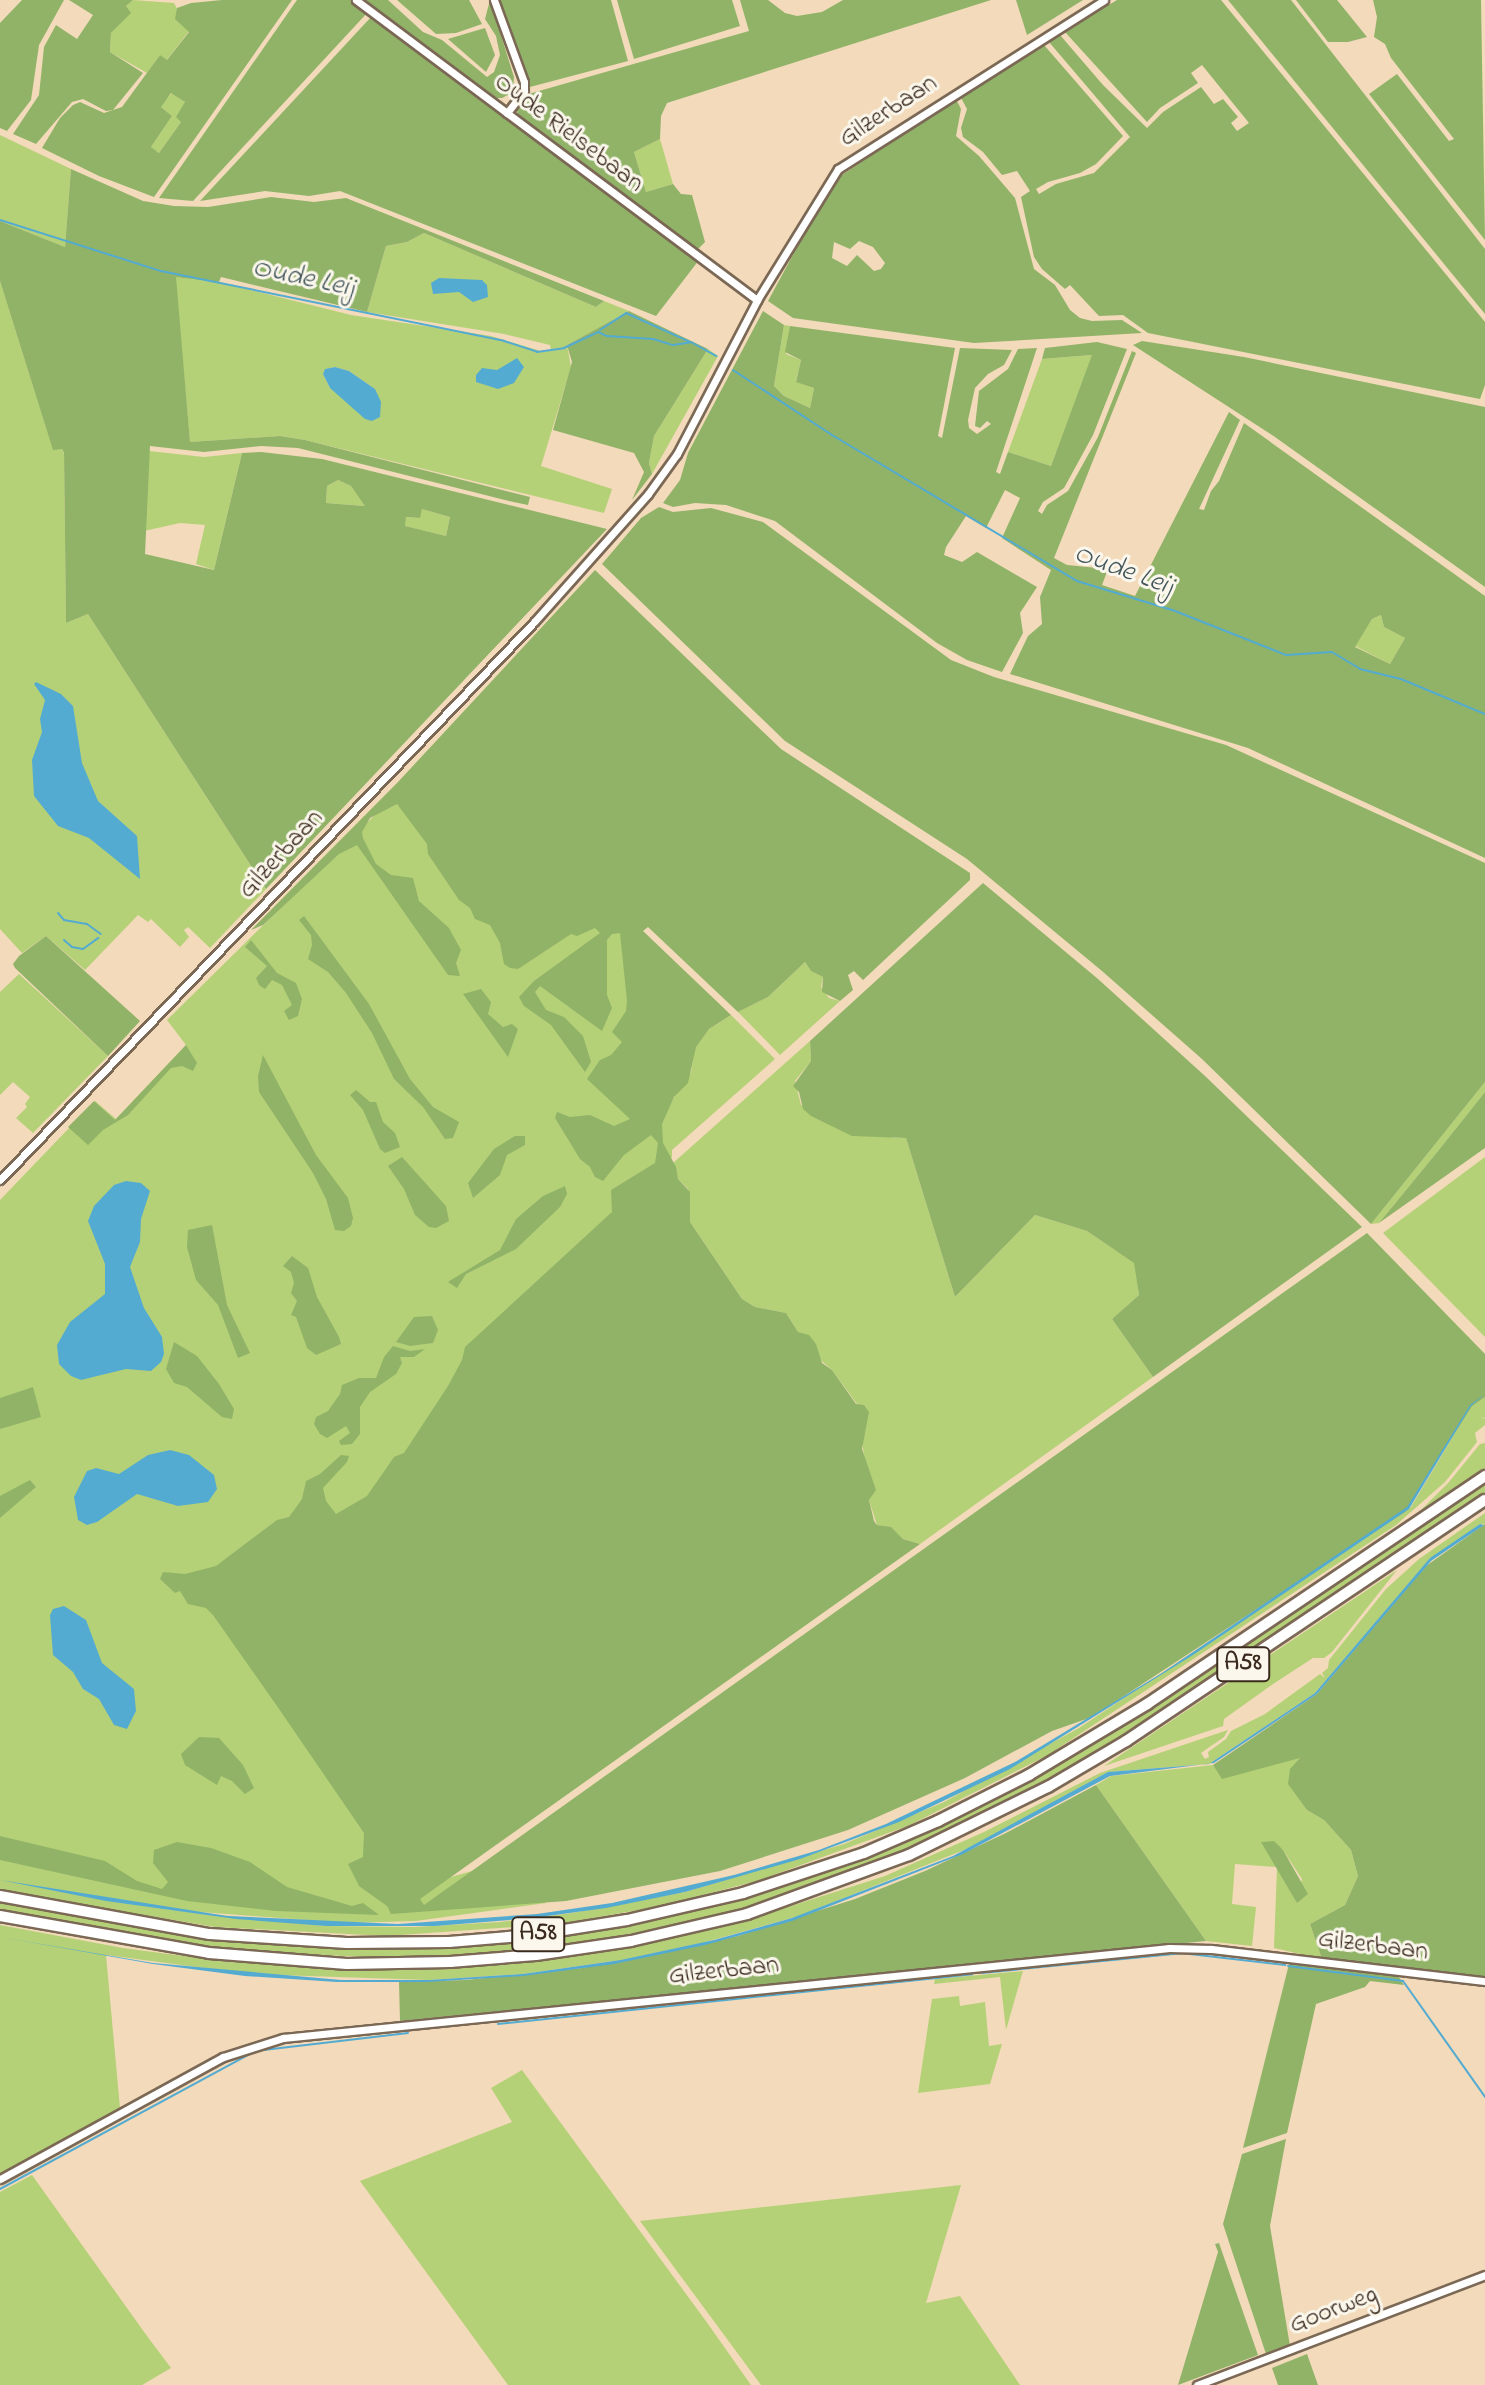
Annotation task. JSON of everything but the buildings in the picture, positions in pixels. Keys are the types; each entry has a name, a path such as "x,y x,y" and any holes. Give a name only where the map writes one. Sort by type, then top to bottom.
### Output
{"highway":[{"name":"A58","path":"0,1896 210,1934 347,1943 449,1942 533,1935 627,1920 743,1893 864,1853 938,1821 1029,1775 1147,1704 1485,1476"},
{"name":"A58","path":"0,1916 209,1953 347,1964 536,1955 631,1941 747,1914 909,1855 1048,1787 1126,1741 1485,1500"}],"street":[{"name":"Oude Rielsebaan","path":"356,0 757,300"},
{"path":"494,0 524,82 524,91 507,113"},
{"name":"Gilzerbaan","path":"0,1180 594,559 613,530 650,496 677,454 725,353 838,169 1104,0"},
{"name":"Gilzerbaan","path":"0,2179 223,2057 283,2038 1169,1948 1211,1949 1485,1981"},
{"name":"Goorweg","path":"1197,2385 1485,2275"}],"green space":[{"path":"22,0 64,0 39,45 31,100 7,131 0,128 0,23"},
{"path":"69,0 133,0 126,6 131,13 111,33 110,52 143,73 113,110 106,111 83,99 72,102 36,144 13,134 39,95 44,47 56,25 77,39 93,15"},
{"path":"133,0 174,3 189,31 166,61 160,55 147,73 110,52 111,33 130,13 126,6"},
{"path":"292,0 154,197 99,176 42,148 60,118 73,105 80,102 104,113 122,107 160,55 167,60 189,32 175,19 177,8 191,3","holes":["171,93 185,102 176,117 181,122 159,153 151,147 172,116 161,107"]},
{"path":"297,0 351,0 368,12 193,201 159,198"},
{"path":"365,0 388,0 423,32 442,40 487,77 494,72 500,55 496,36 485,19 490,0 514,77 513,92 495,98"},
{"path":"397,0 469,0 482,24 456,33 436,34"},
{"path":"499,0 611,0 628,61 530,87"},
{"path":"617,0 732,0 740,26 634,59"},
{"path":"740,0 768,0 785,13 797,16 822,12 843,0 991,0 667,103 661,116 660,139 634,152 646,192 673,184 681,194 692,195 705,242 696,251 541,131 518,118 517,110 525,95 749,31"},
{"path":"1016,0 1083,0 1027,35"},
{"path":"1117,0 1221,0 1485,322 1485,385 1480,399 1148,333 1123,315 1099,316 1070,285 1065,289 1042,269 1034,257 1021,197 1030,191 1017,171 1002,175 983,152 963,137 961,128 967,109 960,96 1044,45 1123,136 1096,164 1080,173 1048,182 1036,189 1039,194 1056,184 1094,173 1130,137 1049,42 1060,35 1103,85 1147,128 1163,112 1201,87 1214,104 1223,99 1238,117 1231,123 1237,131 1249,123 1202,65 1191,73 1198,83 1160,108 1147,122 1065,32"},
{"path":"1228,0 1291,0 1485,249 1485,314"},
{"path":"1296,0 1337,0 1367,37 1348,42 1328,42"},
{"path":"1373,0 1481,0 1485,240 1369,94 1397,74 1449,141 1454,139 1391,58 1385,44 1374,37 1377,17"},
{"path":"372,16 699,260 656,316 340,191 309,196 265,191 200,201"},
{"path":"485,28 495,55 486,72 448,39"},
{"path":"172,93 185,102 181,122 159,153 151,147 172,116 160,106"},
{"path":"956,99 961,109 956,136 979,156 1015,198 1034,269 1055,285 1070,310 1080,318 1092,321 1122,320 1142,333 974,343 793,318 768,301 814,216 842,175","holes":["859,241 873,247 885,263 881,269 874,271 857,255 847,266 832,258 834,242 850,249"]},
{"path":"0,135 71,169 65,247 0,221"},
{"path":"660,139 673,184 646,192 634,152"},
{"path":"71,169 143,201 174,206 208,207 271,197 314,202 346,198 604,301 596,307 424,233 407,242 386,246 367,312 221,277 219,282 176,277 190,442 280,436 305,440 530,497 528,505 509,501 298,448 261,446 204,452 150,446 145,554 214,570 242,453 261,452 322,459 607,529 266,889 88,614 66,623 64,453 62,449 53,450 0,281 0,221 65,247","holes":["338,480 351,486 365,506 326,503 327,486","422,509 450,517 446,536 405,526 406,517 420,518"]},
{"path":"424,233 596,307 604,301 629,311 567,345 571,367 541,466 612,489 604,513 305,440 280,436 190,442 175,277 203,278 351,315 491,336 544,352 551,350 550,345 504,334 367,312 386,246 407,242","holes":["335,367 349,371 375,389 330,388 323,374 326,369"]},
{"path":"0,281 53,449 62,449 64,454 66,623 88,614 266,889 210,948 188,927 184,930 189,937 180,947 151,919 148,922 138,915 85,970 46,936 22,953 0,929"},
{"path":"629,311 708,349 654,436 649,463 652,474 632,500 644,472 634,453 553,430 572,362 567,345"},
{"path":"763,311 784,325 774,386 784,396 810,408 814,388 796,382 801,360 785,352 790,326 955,348 938,436 942,438 960,348 1012,350 1004,365 988,374 975,388 968,420 969,428 977,434 991,424 987,421 980,428 975,426 979,391 1008,369 1018,349 1037,348 996,472 1000,474 1008,452 1051,466 1092,355 1042,359 1045,348 1097,342 1127,349 1093,435 1064,488 1043,502 1038,511 1042,514 1047,505 1068,491 1098,437 1132,351 1136,353 1054,558 1067,565 1108,569 1102,585 1135,596 1229,412 1240,420 1199,509 1204,510 1244,423 1485,596 1485,858 1248,748 1010,674 1028,636 1042,624 1040,597 1051,570 1002,538 1020,498 1005,490 986,528 966,516 944,555 962,562 977,552 1037,587 1020,613 1023,633 1002,672 967,660 937,643 775,521 726,505 695,503 673,507 663,503 680,480 688,453","holes":["1381,615 1384,627 1405,638 1390,664 1355,647 1372,619"]},
{"path":"784,325 790,326 786,354 801,360 796,381 814,388 810,408 784,396 774,386"},
{"path":"1142,341 1244,357 1485,407 1485,587 1275,437 1133,345"},
{"path":"708,349 718,356 652,474 649,463 654,436"},
{"path":"1093,355 1051,466 1008,452 1042,359"},
{"path":"149,451 204,457 242,453 214,570 196,564 205,525 180,523 144,531"},
{"path":"338,480 351,486 366,506 326,503 327,486"},
{"path":"659,507 673,512 711,508 763,522 951,660 994,677 1226,745 1485,863 1485,1082 1371,1224 1202,1059 1102,971 967,859 785,741 602,564 641,518"},
{"path":"422,509 450,517 446,536 404,526 406,517 418,518"},
{"path":"595,570 781,749 970,873 970,880 863,980 854,971 848,975 853,990 840,1001 822,992 823,977 811,971 805,962 768,997 738,1012 648,927 643,931 731,1015 709,1029 696,1047 688,1083 674,1097 662,1124 663,1143 676,1167 678,1179 690,1192 690,1222 742,1299 755,1307 786,1313 798,1332 809,1335 816,1344 822,1363 832,1370 856,1404 864,1405 869,1412 862,1449 876,1490 869,1500 874,1521 877,1525 891,1527 903,1539 920,1544 420,1899 424,1905 1367,1233 1485,1354 1485,1397 1472,1406 1405,1512 1092,1717 1052,1731 965,1778 848,1830 720,1871 566,1901 391,1914 387,1906 359,1886 348,1864 363,1857 364,1833 277,1706 213,1615 206,1608 188,1604 180,1591 175,1593 160,1579 163,1572 185,1574 216,1566 277,1520 289,1517 302,1499 306,1481 320,1474 341,1455 349,1456 323,1488 326,1501 336,1514 367,1496 394,1457 404,1453 448,1386 462,1360 465,1347 612,1212 611,1190 655,1163 658,1143 651,1135 624,1155 603,1181 595,1177 590,1167 580,1159 555,1118 557,1112 570,1117 590,1115 614,1126 630,1119 587,1079 600,1060 611,1055 622,1042 612,1032 626,1011 627,1001 620,933 612,934 607,940 607,995 612,1008 602,1031 540,986 535,992 546,1010 564,1017 583,1036 591,1062 585,1072 551,1025 524,1006 519,997 534,981 600,933 595,928 577,936 571,934 518,969 510,968 504,964 500,943 490,925 475,919 470,908 459,900 428,854 427,844 397,804 370,818 362,832 363,838 376,864 391,875 413,878 419,901 449,928 461,950 456,963 460,976 448,975 357,845 339,854 263,925 251,930 398,782"},
{"path":"1381,615 1384,627 1405,638 1390,664 1355,646 1372,619"},
{"path":"391,799 524,918 622,925 666,1110 691,1072 695,1047 709,1029 731,1015 775,1059 672,1150 672,1157 533,1307 405,1890 514,1859 546,1903 416,1921 345,1923 174,1910 326,1926 415,1927 500,1922 572,1913 685,1892 844,1844 944,1802 1079,1728 1411,1507 1471,1406 1485,1397 1485,1418 1480,1417 1485,1419 1485,1425 1475,1433 1477,1442 1445,1482 1396,1525 1048,1755 910,1825 757,1881 656,1907 558,1924 386,1936 215,1927 0,1891 0,1200 95,1101 116,1119 186,1045 167,1020"},
{"path":"983,883 1098,979 1205,1076 1362,1227 1153,1377 1112,1319 1139,1295 1134,1263 1087,1231 1035,1215 955,1297 906,1138 852,1136 811,1116 803,1109 799,1092 793,1086 811,1061 810,1041"},
{"path":"304,916 369,1004 410,1079 433,1107 459,1122 453,1138 445,1139 423,1107 394,1079 372,1033 346,993 328,972 308,959 311,935 299,920"},
{"path":"46,936 140,1021 108,1056 15,968 13,964 19,956"},
{"path":"251,940 277,973 296,983 302,999 298,1016 289,1020 284,1011 292,1005 282,985 272,980 265,989 259,985 256,978 267,966 245,947"},
{"path":"805,962 811,971 823,977 821,987 829,998 840,1001 780,1055 738,1012 768,997"},
{"path":"19,974 108,1056 33,1133 16,1118 27,1107 25,1104 30,1097 13,1082 0,1095 0,992"},
{"path":"481,989 491,1002 488,1014 503,1027 512,1024 518,1029 508,1057 463,994"},
{"path":"810,1041 811,1061 795,1081 801,1105 895,1138 906,1138 955,1297 1035,1215 1087,1231 1135,1263 1139,1295 1112,1319 1153,1377 920,1544 903,1539 891,1528 877,1525 869,1500 874,1485 865,1463 857,1404 832,1370 817,1357 816,1344 798,1332 786,1313 755,1307 742,1299 690,1222 688,1189 678,1179 673,1163"},
{"path":"186,1045 197,1063 193,1071 182,1066 171,1068 128,1115 103,1130 88,1145 68,1127 94,1101 115,1120"},
{"path":"263,1055 316,1155 348,1198 353,1218 351,1226 344,1231 335,1230 326,1199 313,1173 259,1092 258,1076"},
{"path":"1485,1082 1485,1092 1438,1151 1379,1223 1371,1224"},
{"path":"356,1090 370,1102 376,1102 383,1122 395,1133 400,1147 385,1153 380,1149 363,1110 350,1095"},
{"path":"1485,1092 1485,1148 1379,1223 1438,1151"},
{"path":"515,1136 525,1136 525,1145 507,1155 500,1175 473,1198 468,1183 494,1149"},
{"path":"402,1157 446,1206 449,1221 436,1228 429,1227 415,1215 404,1189 388,1166"},
{"path":"1485,1157 1485,1337 1383,1233"},
{"path":"565,1186 567,1194 560,1207 516,1249 466,1274 457,1288 448,1282 500,1250 516,1219 543,1196"},
{"path":"212,1225 227,1305 250,1353 238,1358 218,1305 196,1280 187,1247 188,1230"},
{"path":"292,1256 308,1268 317,1297 341,1344 316,1355 307,1348 296,1317 291,1315 297,1301 291,1293 294,1283 291,1272 283,1266"},
{"path":"432,1316 438,1330 433,1343 410,1346 396,1342 414,1317"},
{"path":"174,1342 197,1356 219,1384 234,1409 232,1419 222,1417 187,1387 174,1383 166,1369"},
{"path":"393,1346 410,1351 425,1349 414,1357 400,1357 402,1363 396,1374 370,1392 360,1407 360,1434 352,1444 341,1445 339,1441 350,1433 346,1426 327,1438 320,1434 314,1424 316,1417 328,1411 340,1394 342,1385 359,1378 376,1378 384,1357"},
{"path":"33,1387 41,1417 0,1429 0,1398"},
{"path":"1485,1443 1485,1468 1415,1516 1449,1482 1480,1444"},
{"path":"30,1480 36,1487 0,1518 0,1496"},
{"path":"1485,1482 1485,1495 1183,1699 1074,1767 922,1844 757,1904 667,1927 572,1944 486,1954 380,1958 220,1949 0,1913 0,1902 214,1938 387,1948 581,1933 750,1896 853,1861 933,1828 1036,1776 1166,1698"},
{"path":"1485,1513 1485,1524 1480,1524 1429,1560 1315,1693 1209,1764 1108,1772 969,1848 799,1916 698,1944 621,1960 523,1974 429,1980 249,1974 106,1955 120,2108 0,2174 0,1925 123,1948 229,1962 402,1970 574,1956 670,1939 753,1918 885,1876 984,1832 1100,1773 1228,1730 1224,1737 1201,1753 1205,1759 1209,1757 1208,1752 1226,1739 1231,1731 1265,1714 1320,1674 1325,1678 1322,1673 1328,1668 1329,1660 1386,1589 1419,1559"},
{"path":"1485,1524 1485,1979 1322,1959 1310,1924 1345,1905 1358,1876 1351,1850 1324,1820 1307,1810 1288,1784 1290,1769 1300,1758 1222,1779 1213,1765 1317,1694 1426,1566"},
{"path":"1397,1570 1332,1652 1324,1658 1313,1658 1273,1684 1224,1719 1223,1726 1104,1766"},
{"path":"199,1737 219,1738 243,1765 254,1788 245,1794 232,1781 221,1776 217,1785 185,1765 181,1754"},
{"path":"1300,1757 1296,1765 1307,1810 1324,1820 1351,1850 1358,1876 1345,1905 1310,1924 1322,1959 1274,1948 1277,1868 1297,1902 1302,1879 1283,1850 1262,1842 1277,1867 1235,1864 1232,1904 1256,1907 1252,1946 1206,1941 1096,1785 1111,1776 1213,1765 1222,1778"},
{"path":"1096,1785 1206,1941 400,2021 399,1982 466,1980 582,1968 738,1936 855,1899 925,1871 1006,1833"},
{"path":"0,1836 105,1861 137,1881 162,1889 168,1882 153,1863 154,1850 177,1842 211,1848 250,1862 287,1887 352,1906 363,1903 379,1915 276,1911 187,1901 0,1860"},
{"path":"1274,1841 1283,1850 1308,1894 1297,1903 1261,1842"},
{"path":"1290,1960 1397,1974 1404,1985 1370,1981 1365,1987 1316,2004 1287,2133 1243,2148"},
{"path":"1023,1971 1006,2030 1000,1977 934,1984 935,1979"},
{"path":"959,1996 960,2006 985,2002 989,2046 1002,2044 990,2084 918,2093 932,1999"},
{"path":"522,2070 751,2385 508,2385 360,2181 512,2122 491,2088"},
{"path":"1286,2139 1270,2226 1290,2346 1266,2354 1223,2224 1242,2154"},
{"path":"32,2175 171,2368 142,2385 0,2385 0,2192"},
{"path":"961,2185 926,2303 960,2296 1020,2385 761,2385 640,2221"},
{"path":"1219,2243 1258,2355 1178,2385 1218,2252 1215,2244"},
{"path":"1307,2354 1318,2385 1278,2385 1272,2368"}],"water":[{"path":"439,278 482,280 487,285 488,297 473,302 459,292 433,294 431,283"},
{"path":"517,358 524,367 514,383 498,389 476,382 476,375 482,368 497,370"},
{"path":"335,367 349,371 375,389 381,402 380,417 372,421 365,419 330,388 323,374 325,369"},
{"path":"36,682 61,694 73,706 82,763 98,801 137,836 140,879 89,838 58,826 34,796 32,760 42,732 40,719 45,700 34,684"},
{"path":"126,1181 141,1183 150,1191 141,1219 140,1242 130,1267 144,1308 162,1337 164,1354 161,1362 151,1371 126,1369 81,1380 71,1376 59,1364 57,1345 70,1322 105,1294 105,1264 88,1221 94,1206 114,1185"},
{"path":"1485,1394 1471,1406 1409,1509 1193,1655 1010,1769 899,1822 800,1859 685,1892 606,1908 435,1926 326,1926 236,1919 106,1901 0,1880 227,1916 398,1924 537,1914 612,1903 734,1875 819,1850 886,1824 1015,1762 1162,1673 1407,1507 1470,1405"},
{"path":"170,1450 189,1455 214,1475 217,1489 208,1502 178,1506 137,1494 97,1522 87,1525 78,1520 74,1497 87,1471 96,1468 119,1474 148,1455"},
{"path":"1480,1524 1484,1525 1431,1561 1317,1694 1210,1764 1315,1693 1430,1558"},
{"path":"64,1606 86,1620 102,1663 134,1689 136,1711 127,1729 114,1725 99,1699 83,1689 73,1672 53,1655 50,1615 53,1609"},
{"path":"1201,1765 1110,1776 963,1854 792,1921 705,1945 614,1964 523,1976 427,1982 337,1982 245,1976 153,1964 0,1937 153,1963 341,1980 429,1980 523,1974 621,1960 714,1940 792,1918 953,1856 1108,1772"}],"waterway":[{"name":"Oude Leij","path":"0,220 161,271 504,341 537,352 564,348 598,332 607,336 653,339 673,345 691,342 716,356"},
{"name":"Oude Leij","path":"600,330 626,313 690,342"},
{"name":"Oude Leij","path":"733,370 832,435 1077,581 1175,611 1286,655 1332,652 1360,669 1401,679 1485,714"},
{"path":"58,913 64,920 87,924 101,934"},
{"path":"64,940 72,947 83,949 98,938"},
{"path":"982,1973 1181,1953 1285,1965"},
{"path":"1288,1966 1403,1981 1485,2097"},
{"path":"498,2024 972,1974"},
{"path":"0,2189 255,2051 408,2033"}]}
